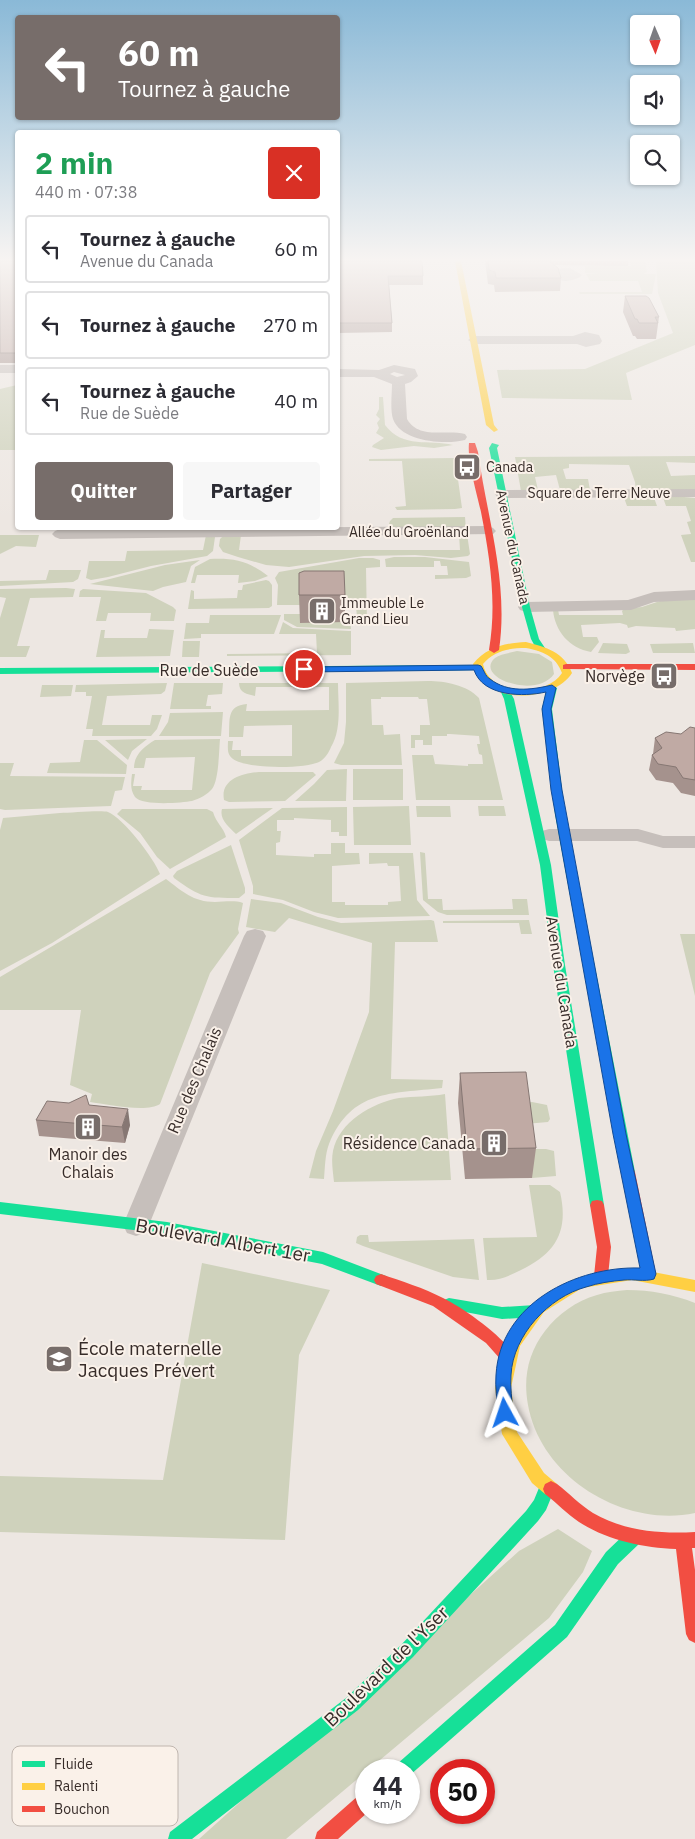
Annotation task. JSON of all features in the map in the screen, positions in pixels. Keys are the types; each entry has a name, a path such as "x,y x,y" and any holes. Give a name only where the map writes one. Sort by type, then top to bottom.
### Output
{"street":[{"path":"475,347 490,424 494,430"},
{"path":"340,368 390,375"},
{"path":"0,369 15,369"},
{"path":"340,373 390,375"},
{"path":"0,375 15,375"},
{"path":"390,375 403,425 421,434 494,430"},
{"name":"Avenue du Canada","path":"494,430 502,438 502,441 493,448 526,606 535,640 540,648"},
{"path":"471,431 464,442 472,445 495,445"},
{"name":"Avenue du Canada","path":"472,445 475,452 488,532 498,630 494,650"},
{"name":"Square de Terre Neuve","path":"502,494 695,493"},
{"name":"Allée du Groënland","path":"60,534 488,532"},
{"path":"526,606 631,605 654,597 695,595"},
{"path":"516,645 540,648 561,659 566,668 565,677 552,688 531,693 505,690 486,681 480,675 478,668 481,659 494,650 516,645"},
{"path":"566,668 695,667"},
{"name":"Rue de Suède","path":"0,671 478,668"},
{"name":"Avenue du Canada","path":"552,688 547,709 556,790 620,1134 649,1274"},
{"name":"Avenue du Canada","path":"505,690 509,699 529,786 557,940 559,965 603,1239 604,1260 601,1276"},
{"path":"539,842 566,842 640,849 663,842 695,842"},
{"name":"Rue des Chalais","path":"136,1225 254,936"},
{"name":"Boulevard Albert 1er","path":"0,1208 167,1228 314,1255 438,1302 496,1312 535,1310"},
{"path":"695,1286 676,1279 649,1274 624,1274 601,1276 564,1289 535,1310 523,1324 514,1339 507,1356 503,1393 505,1413 511,1433 532,1471 547,1488 572,1509 601,1526 634,1537 658,1541 683,1542 695,1540"},
{"name":"Boulevard Albert 1er","path":"438,1302 491,1338 507,1356"},
{"name":"Boulevard de l'Yser","path":"178,1839 352,1704 407,1651 532,1516 547,1488"},
{"path":"415,1759 560,1631 612,1558 634,1537"},
{"path":"683,1542 695,1634"},
{"path":"324,1839 355,1812"}],"green space":[{"path":"639,347 691,347 626,373 632,400 502,398 497,370 585,369"},
{"path":"15,385 15,450 0,450 0,389"},
{"path":"379,397 383,397 385,425 392,433 417,442 453,445 434,448 414,446 381,450 372,447 384,438 376,433 379,428 377,423 380,419 376,415 379,409"},
{"path":"695,456 695,463 666,462 671,476 695,475 695,493 636,491 629,465 569,464 569,468 563,469 566,479 588,479 590,490 560,490 556,475 535,477 538,490 521,491 515,457"},
{"path":"455,458 462,508 455,509 397,510 395,507 406,506 402,461 369,461 369,459"},
{"path":"623,495 653,495 657,506 627,506"},
{"path":"662,495 695,498 695,562 691,562 681,535 691,534 687,522 691,521 686,506 666,506"},
{"path":"465,517 466,530 387,530 393,518"},
{"path":"459,534 467,534 470,554 468,556 451,558 415,555 364,556 289,567 266,565 238,557 223,552 219,546 220,539 223,536 241,535 239,550 460,550"},
{"path":"0,535 39,535 36,547 16,546 0,554"},
{"path":"206,535 215,537 213,551 207,556 151,566 108,577 91,580 86,578 89,561 125,561 127,551 203,550"},
{"path":"394,557 425,557 469,562 471,576 466,578 435,579 435,575 448,575 447,566 441,566 440,561 434,561 434,567 386,567 385,559"},
{"path":"359,558 380,560 380,567 366,568 367,626 358,626 356,607 353,605 277,605 278,585 275,578 279,572"},
{"path":"210,559 227,559 241,562 254,567 268,576 255,581 238,583 239,575 197,575 195,583 191,583 195,567"},
{"path":"200,560 191,566 186,582 153,591 90,584 165,565"},
{"path":"49,570 81,570 78,579 73,582 0,586 0,581 46,580"},
{"path":"266,580 272,585 272,606 269,608 188,609 191,590 194,591 194,599 237,598 238,590 242,590 243,585"},
{"path":"0,589 75,589 73,597 30,598 17,646 30,646 26,657 0,657 0,618 6,598 0,597"},
{"path":"83,589 146,593 176,610 174,621 150,621 151,613 108,613 106,621 96,621 101,597 79,597 80,591"},
{"path":"695,598 695,629 676,631 675,628 636,626 628,628 627,625 620,623 581,625 583,637 597,637 599,642 591,652 576,647 564,637 554,618 553,610 558,609 559,615 623,615 622,611 624,609 642,607 663,600"},
{"path":"284,614 347,614 350,616 351,629 297,627 284,620"},
{"path":"210,615 281,615 274,634 201,634 201,638 184,639 186,623 209,623"},
{"path":"283,622 293,628 351,631 351,655 227,656 227,654 317,653 316,634 279,634"},
{"path":"149,629 174,630 170,656 96,657 101,630 105,630 104,638 147,638"},
{"path":"183,641 200,641 199,657 182,657"},
{"path":"603,643 627,644 630,652 626,654 598,653"},
{"path":"693,643 695,653 653,653 650,644"},
{"path":"517,651 539,654 552,662 554,674 545,682 534,685 522,685 510,683 492,672 490,665 495,658"},
{"path":"428,681 462,687 479,698 503,800 416,800 412,755 433,755 435,764 468,766 468,764 483,764 482,755 479,754 477,744 480,744 479,736 447,734 447,736 432,736 432,745 423,745 423,740 415,740 415,748 411,748 411,735 420,735 420,725 430,725 427,699 419,699 418,697 381,697 381,699 371,699 372,725 383,725 384,735 400,734 402,765 341,765 334,763 344,743 346,683"},
{"path":"167,683 165,691 161,694 107,696 102,725 150,725 152,715 162,715 157,729 151,736 92,736 93,729 86,729 92,696 86,696 86,692 75,692 76,685"},
{"path":"174,683 223,683 222,694 208,695 206,706 211,706 211,709 170,709"},
{"path":"239,683 338,683 339,716 337,732 325,757 319,762 312,764 273,767 246,764 236,761 230,756 228,741 233,741 232,750 241,750 241,756 292,756 292,725 244,726 243,737 229,737 230,715 240,705 247,704 246,711 329,710 329,687 256,687 255,696 242,691"},
{"path":"42,685 73,685 71,696 40,697"},
{"path":"223,712 221,736 159,736 168,722 170,713"},
{"path":"147,739 132,751 128,760 105,740"},
{"path":"220,739 214,785 212,789 200,798 192,801 153,803 139,800 133,794 132,774 135,774 133,786 142,786 141,790 192,790 195,757 146,758 144,768 134,768 138,755 151,742 155,740"},
{"path":"84,740 97,740 127,765 126,774 47,773 50,763 80,762"},
{"path":"0,763 14,763 10,776 125,777 122,790 115,791 111,806 5,810 0,809"},
{"path":"347,769 346,801 295,801 327,770"},
{"path":"353,769 403,769 403,800 353,800"},
{"path":"259,772 313,772 316,775 285,801 229,802 224,800 224,793 229,782 246,774"},
{"path":"409,806 411,845 354,845 353,807"},
{"path":"416,806 450,806 451,817 417,817"},
{"path":"478,806 504,806 506,816 479,816"},
{"path":"347,807 347,836 339,836 339,832 331,832 331,820 294,818 294,820 277,820 277,831 281,831 280,842 276,843 276,855 314,857 314,854 331,854 331,843 345,843 345,853 359,853 360,864 332,866 332,902 345,902 345,905 388,905 388,902 401,901 399,866 388,866 387,863 369,864 369,853 413,853 417,900 430,916 338,918 314,912 283,900 253,894 253,886 239,840 282,808"},
{"path":"273,808 236,834 225,823 221,813 222,809"},
{"path":"122,809 207,809 213,812 226,837 170,869 157,857 140,833 117,814"},
{"path":"108,812 122,822 137,839 160,874 52,943 0,971 0,830 3,818 60,813"},
{"path":"231,845 245,888 245,893 239,898 219,898 204,895 191,890 174,878 173,876 177,871"},
{"path":"420,852 425,853 428,899 442,899 443,910 513,909 512,899 527,899 529,915 447,915 438,912 423,900"},
{"path":"166,879 188,895 200,900 207,902 243,903 238,929 239,933 210,973 160,1104 154,1107 136,1108 90,1102 92,1094 70,1085 81,1010 0,1010 0,977"},
{"path":"251,899 281,903 318,917 341,923 434,921 438,942 395,942 391,1079 443,1080 442,1088 390,1094 375,1098 361,1104 349,1113 338,1126 329,1144 324,1179 309,1178 316,1151 333,1111 369,1012 372,943 289,918 275,932 246,927"},
{"path":"529,920 532,934 521,934 519,923 443,923 443,921"},
{"path":"680,934 695,934 695,996"},
{"path":"445,1094 451,1180 334,1182 333,1151 336,1141 349,1123 378,1104 399,1098"},
{"path":"532,1102 547,1105 550,1119 548,1122 525,1124 522,1103"},
{"path":"528,1149 554,1151 556,1176 532,1178"},
{"path":"529,1185 550,1185 560,1192 563,1218 557,1239 543,1256 533,1263 505,1277 487,1280 483,1238 537,1237"},
{"path":"368,1235 369,1242 474,1239 479,1280 453,1277 363,1246 356,1243 357,1237"},
{"path":"202,1263 330,1290 299,1355 285,1540 0,1532 0,1476 163,1480"},
{"path":"627,1290 661,1293 695,1303 695,1513 668,1516 641,1513 614,1505 590,1492 568,1475 550,1455 536,1431 528,1405 526,1385 528,1366 534,1348 550,1325 568,1309 582,1301 604,1293"},
{"path":"558,1529 592,1551 583,1572 549,1618 381,1759 355,1759 355,1781 286,1839 199,1839 519,1551"}],"building":[{"path":"0,347 15,347 15,353 0,353"},
{"path":"304,571 344,571 345,595 299,595 299,573"},
{"path":"690,727 695,728 695,780 683,778 676,767 658,764 652,755 662,748 655,738 666,732 681,734"},
{"path":"526,1072 536,1148 467,1149 460,1073"},
{"path":"86,1095 89,1105 128,1109 122,1127 36,1120 47,1101 69,1103"}],"traffic: fast":[{"path":"495,445 493,448 526,607 535,639 540,648"},
{"path":"0,671 478,668"},
{"path":"552,688 547,709 560,814 628,1172"},
{"path":"505,690 509,699 539,831 551,898 559,965 597,1205"},
{"path":"0,1208 167,1228 323,1258 381,1280"},
{"path":"449,1304 502,1313 535,1311"},
{"path":"177,1839 352,1704 407,1651 532,1516 540,1505 547,1488"},
{"path":"416,1759 561,1631 612,1558 634,1537"}],"traffic: slow":[{"path":"475,347 490,425 494,430"},
{"path":"526,645 546,650 557,656 565,666 567,673 562,680 552,687 542,690 519,692 496,687 487,682 481,675 478,664 488,654 499,648 526,645"},
{"path":"551,1489 538,1478 510,1434 503,1388 513,1344 539,1308 579,1283 632,1274 695,1286"}],"traffic: jam":[{"path":"472,445 494,561 498,608 494,650"},
{"path":"566,667 695,667"},
{"path":"628,1172 649,1274"},
{"path":"597,1205 604,1247 601,1276"},
{"path":"381,1280 438,1302 491,1338 507,1356"},
{"path":"551,1489 582,1515 613,1530 653,1539 695,1540"},
{"path":"683,1542 695,1634"},
{"path":"324,1839 355,1812"}],"place":[{"name":"Canada","path":"467,467"},
{"name":"Immeuble Le Grand Lieu","path":"322,611"},
{"name":"Norvège","path":"664,676"},
{"name":"Manoir des Chalais","path":"88,1127"},
{"name":"Résidence Canada","path":"494,1143"},
{"name":"École maternelle Jacques Prévert","path":"59,1359"}],"route":[{"path":"304,669 478,668 480,675 486,681 505,690 531,693 552,688 548,698 547,709 556,790 620,1134 649,1274 601,1276 582,1281 549,1298 535,1310 523,1324 507,1356 503,1393 505,1413"}]}
